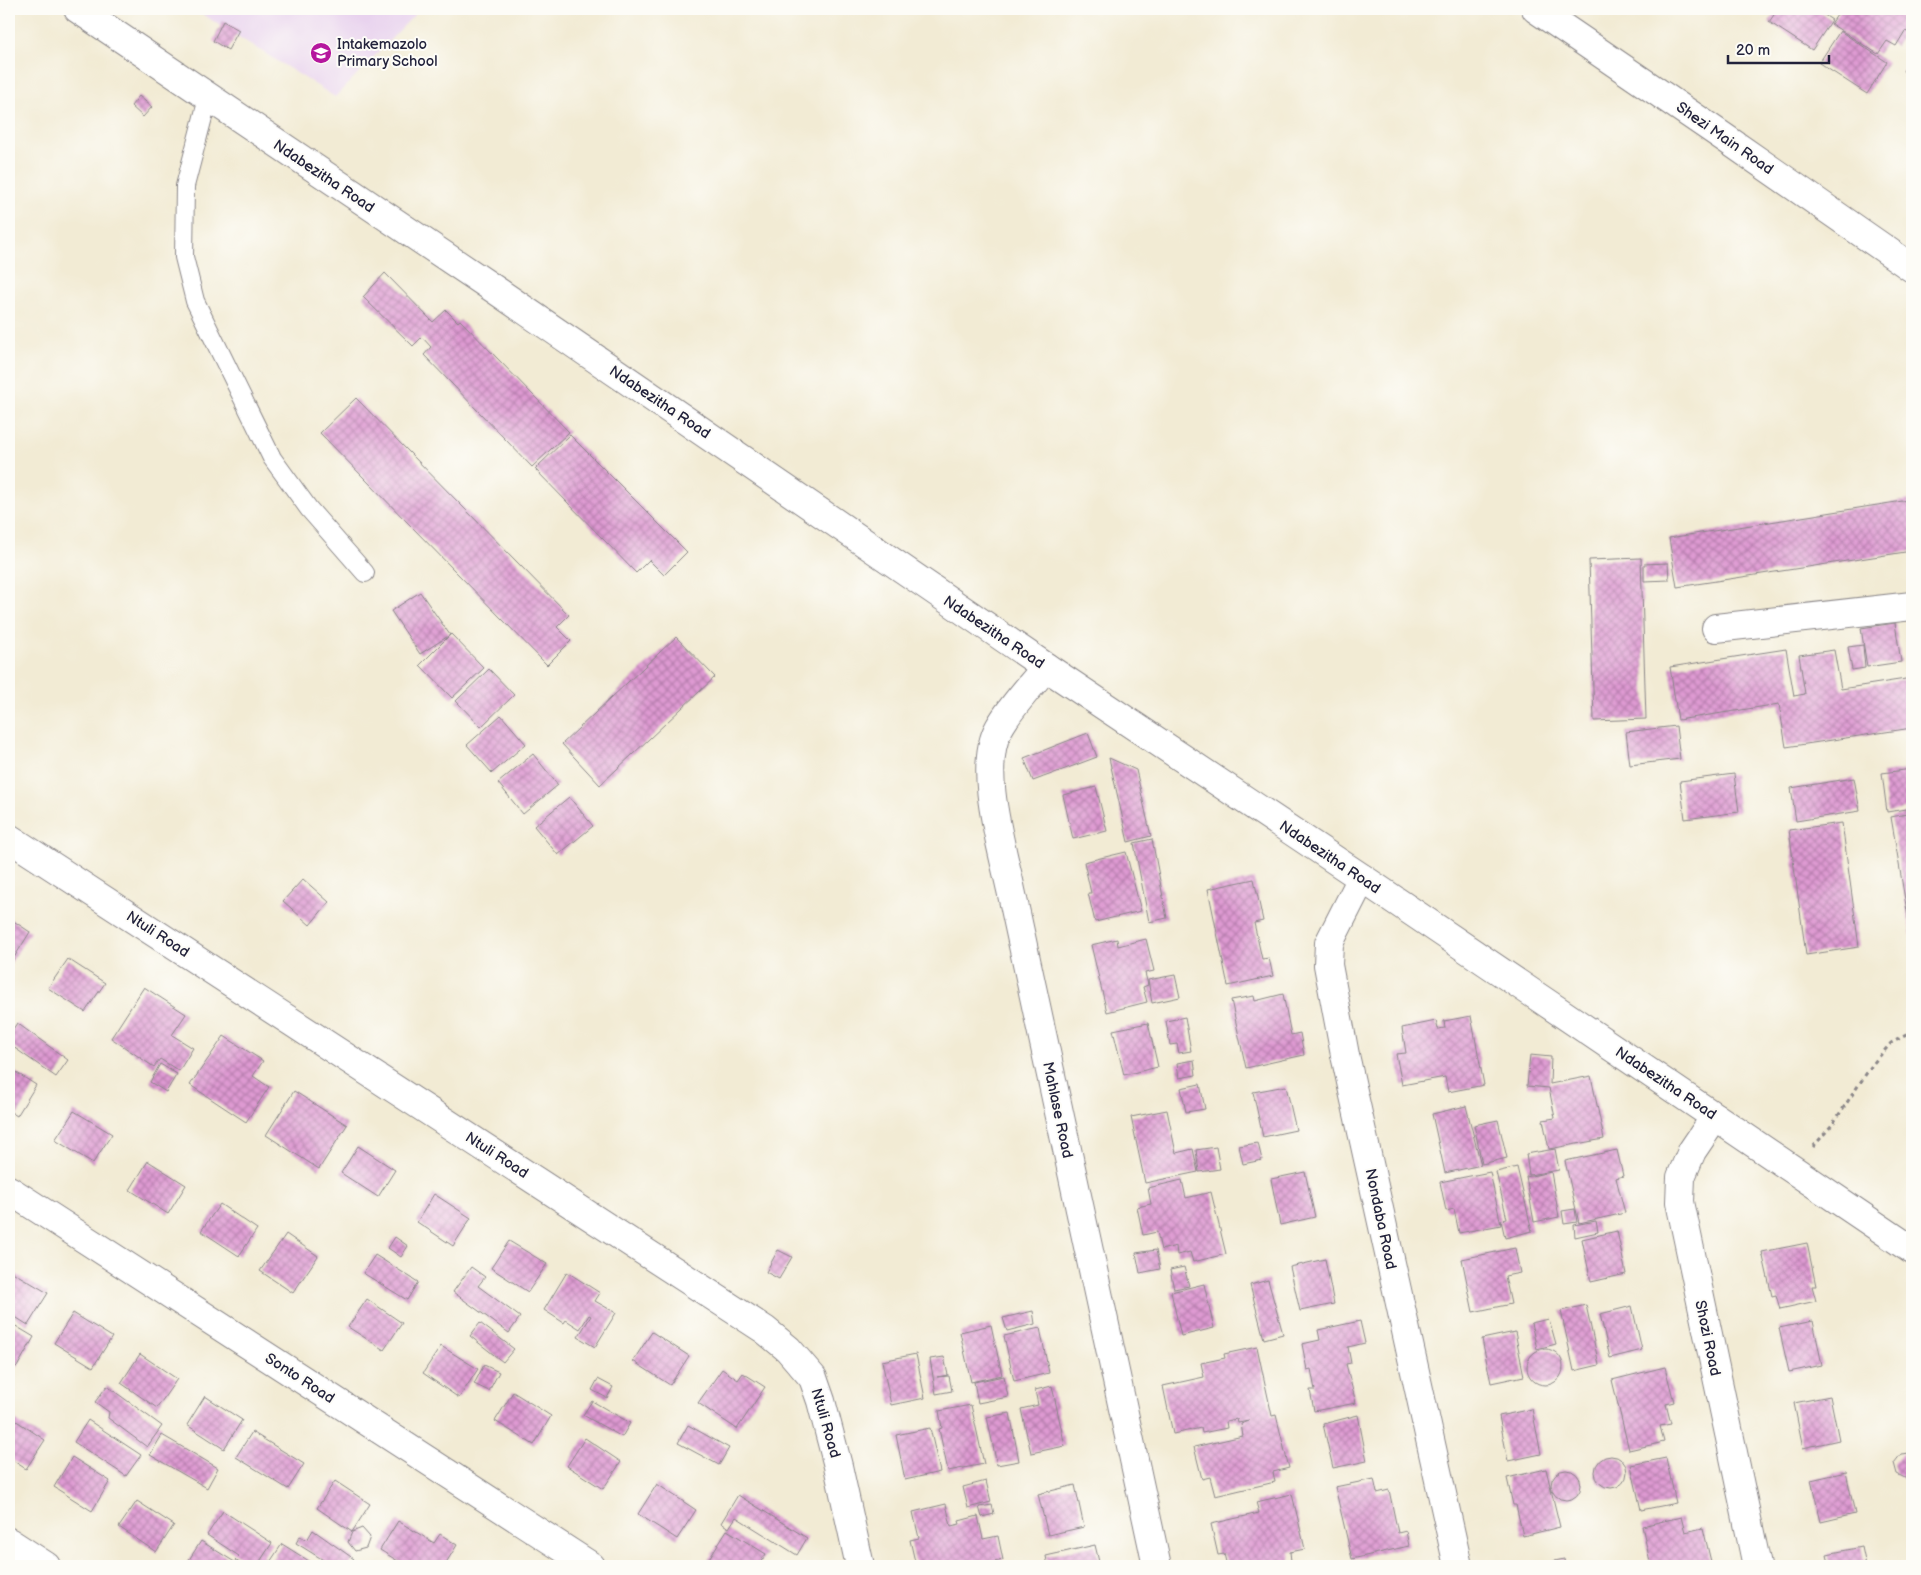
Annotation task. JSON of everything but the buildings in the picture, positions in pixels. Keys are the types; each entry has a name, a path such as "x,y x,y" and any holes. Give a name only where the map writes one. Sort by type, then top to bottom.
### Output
{"street":[{"name":"Ndabezitha Road","path":"78,9 115,20 208,98 497,291 1046,667 1912,1250"},
{"name":"Shezi Main Road","path":"1536,9 1912,268"},
{"path":"1716,628 1912,606"},
{"name":"Mahlase Road","path":"1046,667 998,728 992,746 989,773 1010,890 1157,1566"},
{"name":"Ntuli Road","path":"9,838 766,1330 788,1349 812,1378 821,1400 860,1566"},
{"name":"Nondaba Road","path":"1362,878 1329,943 1328,965 1345,1055 1458,1566"},
{"name":"Shozi Road","path":"1715,1117 1692,1151 1681,1177 1680,1202 1757,1566"},
{"name":"Sonto Road","path":"9,1190 591,1566"},
{"path":"9,1542 46,1566"}],"lane":[{"path":"208,98 185,186 184,257 195,301 272,458 309,509 365,573"}],"path":[{"path":"1792,1169 1832,1125 1872,1065 1884,1051 1891,1044 1912,1032"}],"shaded area":[{"name":"Intakemazolo Primary School","path":"194,9 420,9 335,97"}],"place":[{"name":"Intakemazolo Primary School","path":"321,53"}]}
